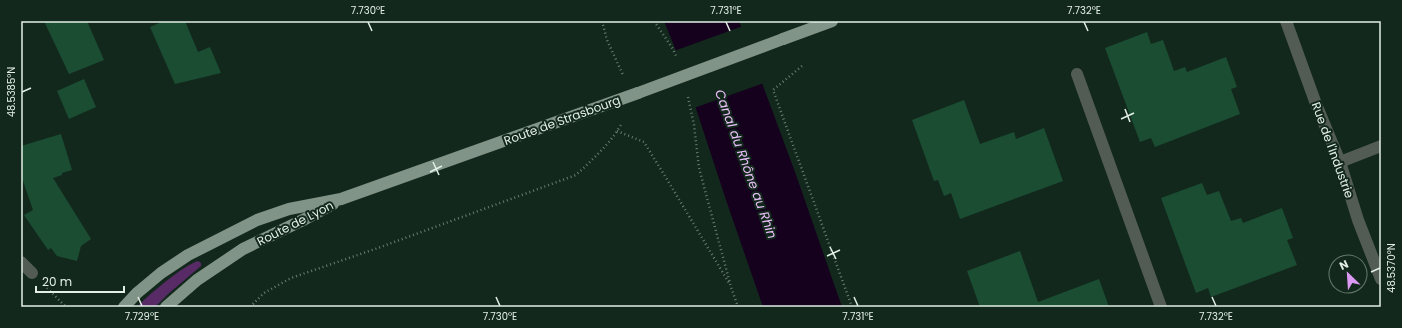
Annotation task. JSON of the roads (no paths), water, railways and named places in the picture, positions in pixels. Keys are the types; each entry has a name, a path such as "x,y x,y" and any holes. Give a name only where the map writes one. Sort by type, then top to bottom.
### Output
{"main road":[{"name":"Route de Strasbourg","path":"341,199 638,93 832,21"},
{"name":"Route de Lyon","path":"124,307 137,293 161,273 188,255 214,241 258,220 289,209 341,199"},
{"name":"Route de Lyon","path":"166,307 197,280 243,249 305,220 341,199"}],"street":[{"name":"Rue de l'Industrie","path":"1286,21 1316,104 1340,162 1358,220 1381,279"},
{"path":"1077,74 1161,307"},
{"path":"1340,162 1381,146"},
{"path":"21,262 32,273"}],"water":[{"name":"Canal du Rhône au Rhin","path":"664,21 739,21 795,172 842,307 763,307 681,63"}]}
